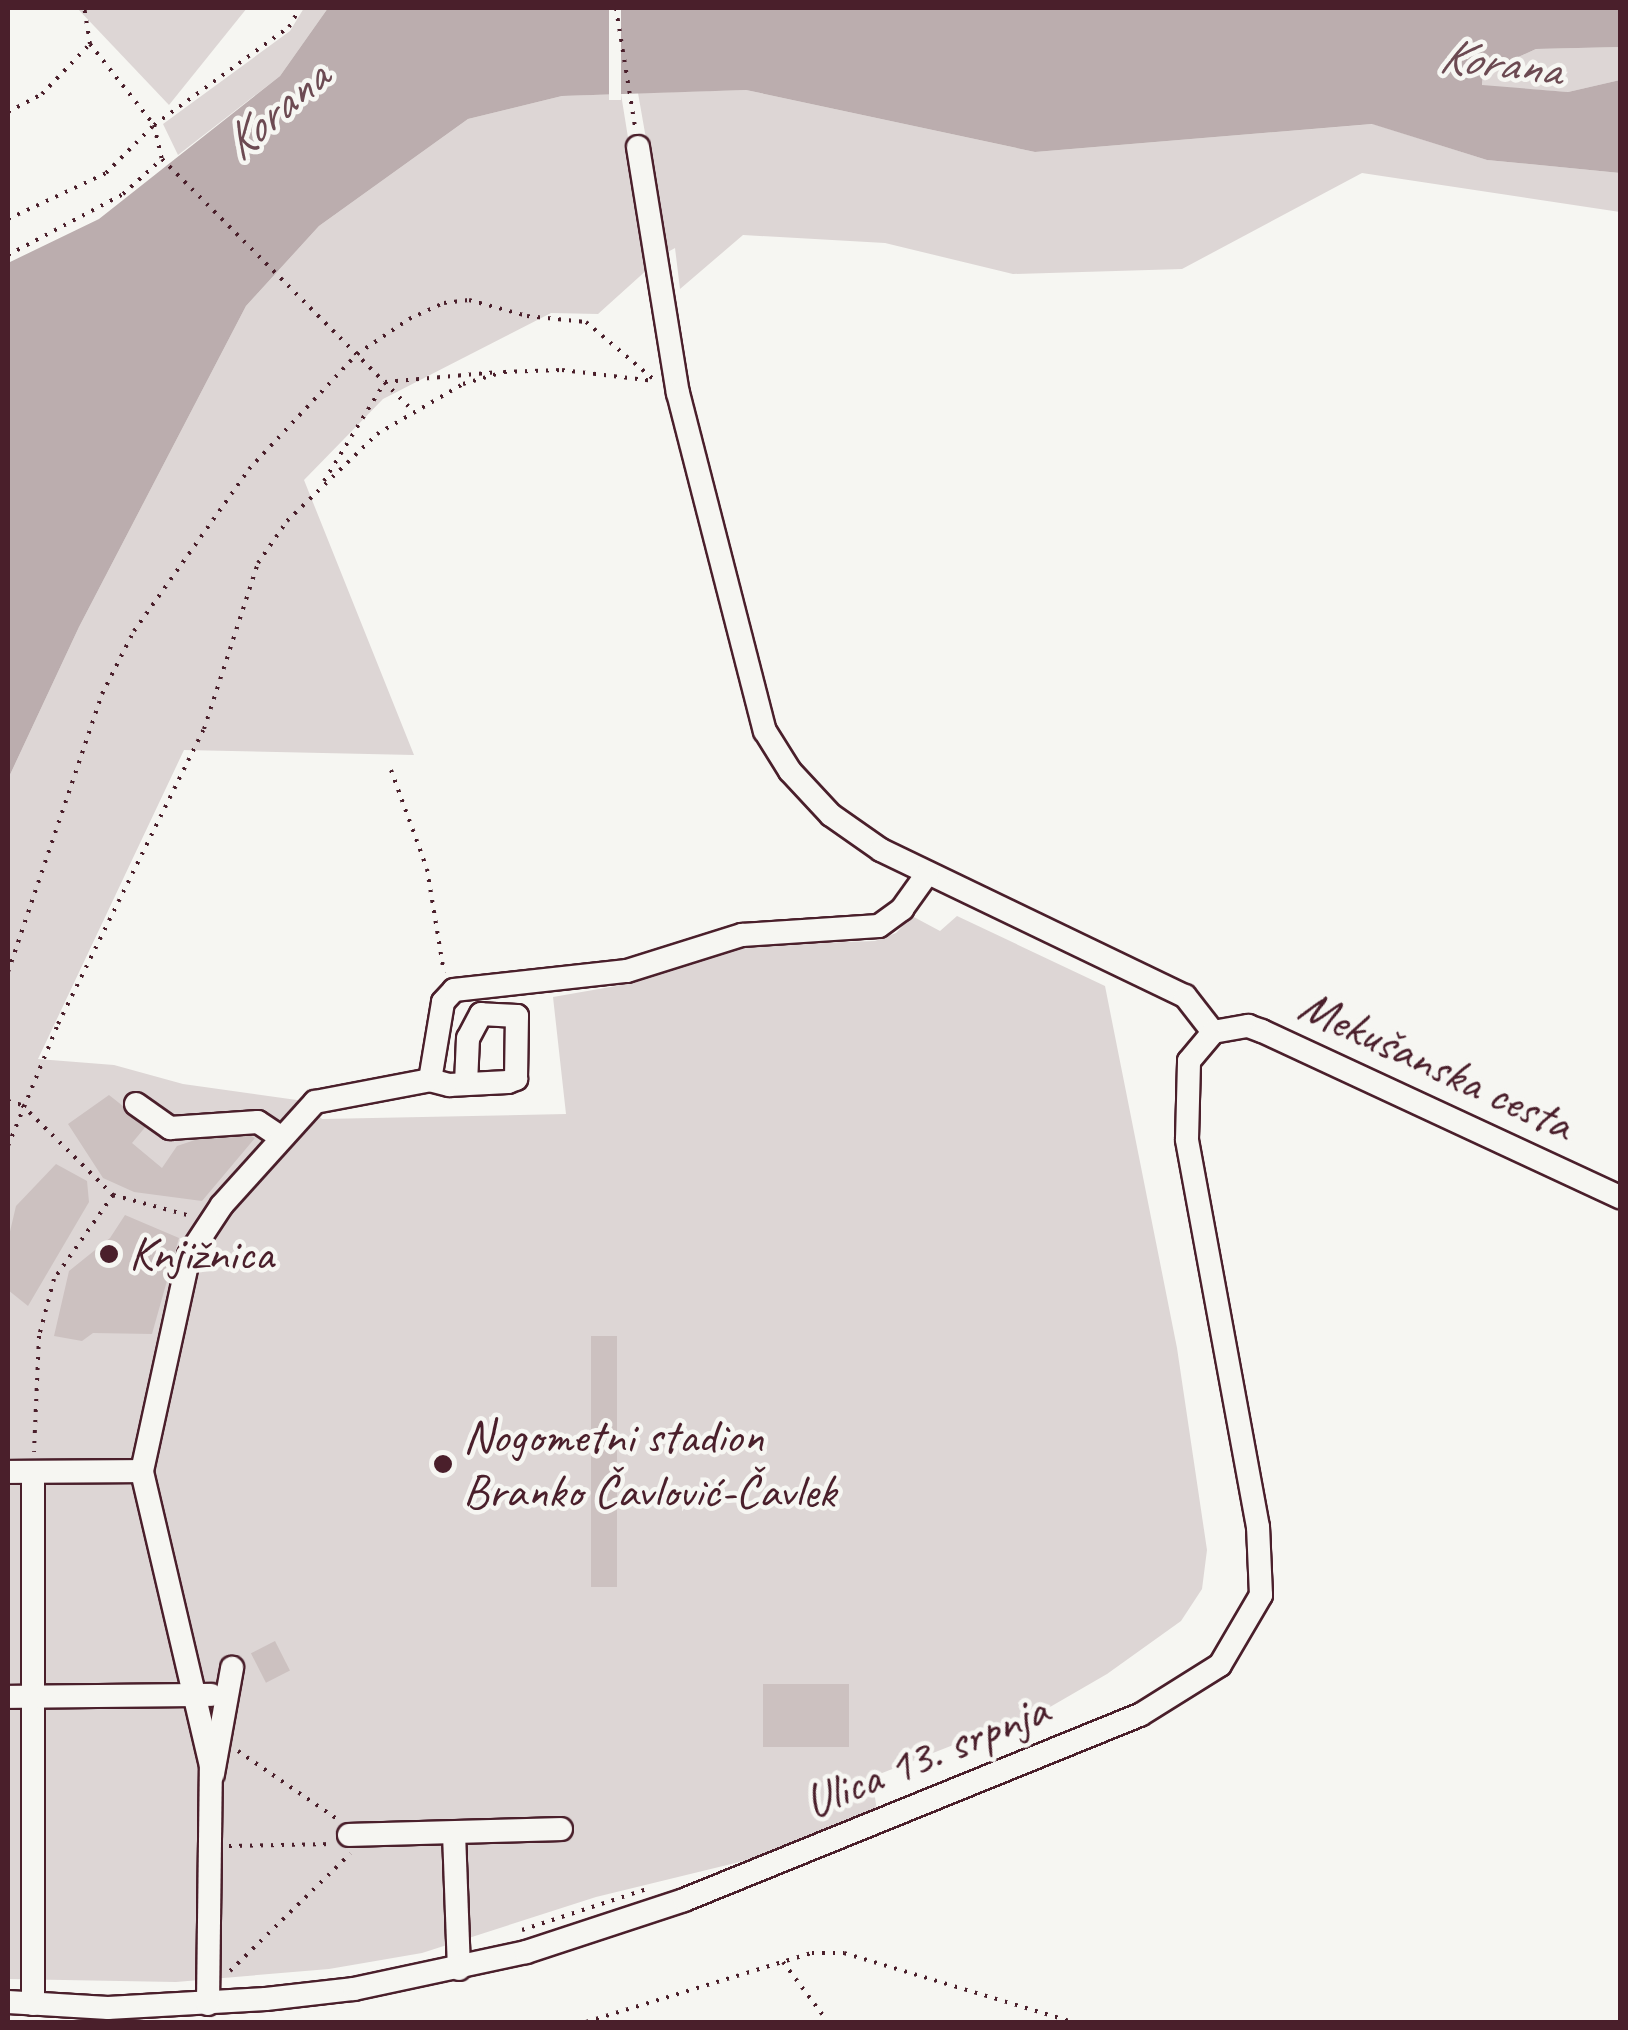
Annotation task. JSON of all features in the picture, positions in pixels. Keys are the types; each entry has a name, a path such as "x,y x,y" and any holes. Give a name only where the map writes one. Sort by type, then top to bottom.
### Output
{"street":[{"path":"638,146 678,393 765,731 790,771 831,815 927,874 1185,996 1212,1032"},
{"path":"430,1080 443,1002 454,990 627,971 742,935 879,926 902,910 927,874"},
{"name":"Mekušanska cesta","path":"1212,1032 1248,1026 1262,1031 1620,1197"},
{"name":"Ulica 13. srpnja","path":"8,2002 208,2004 460,1970 716,1888 1140,1716 1220,1665 1261,1595 1258,1526 1187,1139 1189,1061 1212,1032"},
{"path":"208,2004 211,1777 201,1696 142,1471 189,1255 279,1136 334,1094 430,1080 466,1084"},
{"path":"136,1104 170,1128 258,1122 279,1136"},
{"path":"8,1472 142,1471"},
{"path":"33,1472 34,2004"},
{"path":"211,1777 220,1764 232,1668"},
{"path":"8,1697 201,1696"},
{"path":"349,1835 561,1829"},
{"path":"454,1832 460,1970"}],"path":[{"path":"84,8 90,44 154,125 163,161 412,410"},
{"path":"8,218 106,173 154,125 289,27 300,8"},
{"path":"616,8 638,146"},
{"path":"8,112 42,94 90,44"},
{"path":"8,254 123,194 163,161"},
{"path":"8,972 102,694 134,632 249,469 358,354 409,319 444,303 470,300 527,316 586,322 655,381 678,393"},
{"path":"385,382 562,370 655,381"},
{"path":"8,1146 22,1104 204,728 258,563 319,489 377,434 412,410 504,372"},
{"path":"319,489 385,382"},
{"path":"391,770 426,869 438,961 454,990"},
{"path":"8,1101 22,1104 113,1194 194,1216"},
{"path":"33,1472 40,1336 54,1279 113,1194"},
{"path":"230,1745 348,1827 349,1835"},
{"path":"229,1846 349,1844 352,1850 230,1971"},
{"path":"518,1932 658,1887"},
{"path":"586,2022 812,1953 861,1956 1072,2022"},
{"path":"782,1962 828,2022"}],"shaded area":[{"path":"77,8 247,8 169,105"},
{"path":"304,8 328,8 280,76 178,155 163,124 290,31"},
{"path":"1620,47 1620,80 1568,92 1482,86 1483,73 1536,49"},
{"path":"746,90 1035,152 1373,124 1487,160 1620,173 1620,212 1362,173 1182,269 1013,274 885,243 743,235 680,289 675,248 666,253 638,93"},
{"path":"621,94 649,268 598,314 551,313 383,399 304,480 414,755 184,750 38,1059 114,1065 183,1084 304,1101 322,1119 566,1114 553,997 616,986 751,945 875,941 896,933 912,916 940,931 957,916 1105,986 1177,1348 1207,1550 1202,1589 1181,1621 1107,1674 1050,1707 872,1777 877,1811 764,1856 596,1897 422,1953 329,1969 176,1982 8,1979 8,779 79,627 246,306 319,226 468,119 562,96"}],"water":[{"name":"Korana","path":"328,8 1620,8 1620,47 1536,49 1483,73 1482,85 1568,92 1620,80 1620,173 1487,160 1372,124 1035,152 746,90 562,96 468,119 319,226 246,306 79,627 8,779 8,263 99,219 280,76"}],"pier":[{"path":"609,8 621,8 621,100 609,100"}],"building":[{"path":"109,1095 147,1125 132,1143 162,1168 177,1146 195,1140 243,1132 255,1138 202,1201 134,1192 103,1178 68,1124"},
{"path":"56,1164 87,1181 89,1202 28,1306 8,1290 8,1240 16,1206"},
{"path":"125,1215 179,1238 152,1334 93,1333 82,1341 54,1336 69,1271 110,1238"},
{"path":"591,1336 617,1336 617,1587 591,1587"},
{"path":"275,1641 290,1670 266,1683 251,1653"},
{"path":"763,1684 849,1684 849,1747 763,1747"}],"place":[{"name":"Knjižnica","path":"109,1254"},
{"name":"Nogometni stadion Branko Čavlović-Čavlek","path":"443,1464"}]}
